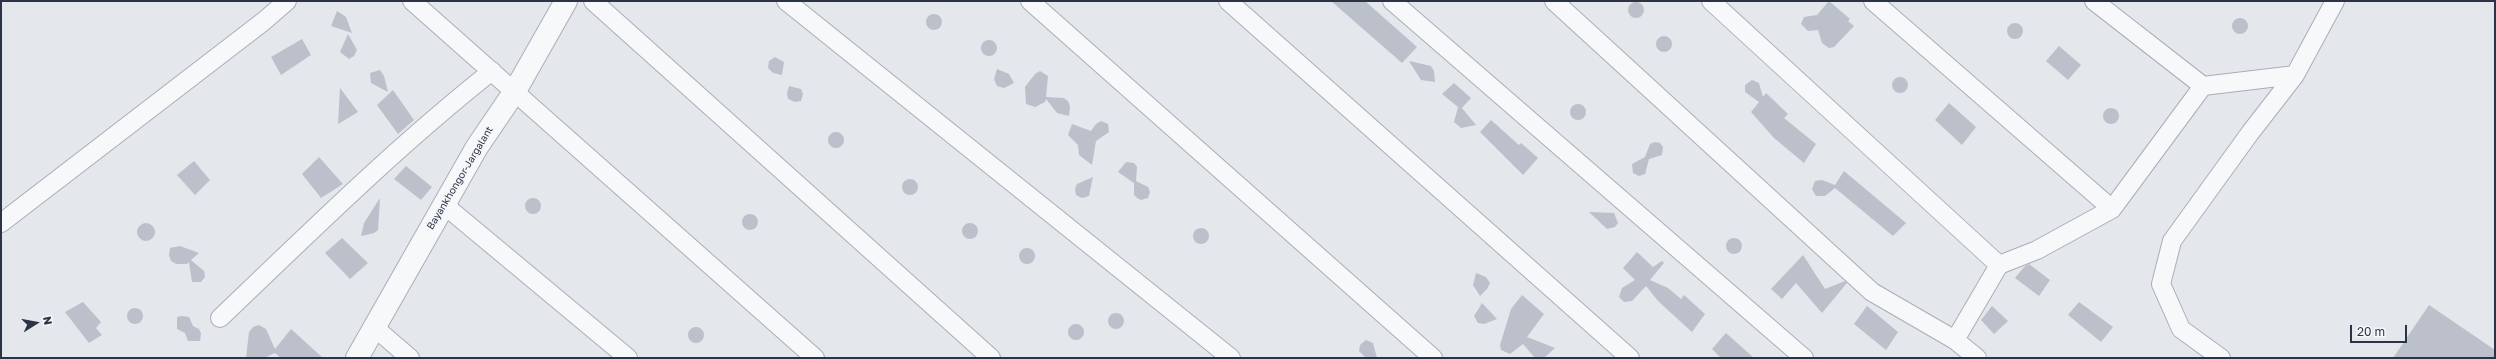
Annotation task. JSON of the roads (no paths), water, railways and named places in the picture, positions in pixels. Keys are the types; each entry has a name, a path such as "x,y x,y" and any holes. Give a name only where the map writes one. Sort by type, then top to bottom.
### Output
{"street":[{"path":"1,223 264,21 286,1"},
{"path":"412,1 815,358"},
{"name":"Bayankhongor-Jargalant","path":"357,358 443,204 477,147 515,91 566,1"},
{"path":"593,1 991,358"},
{"path":"786,1 1231,358"},
{"path":"1030,1 1433,358"},
{"path":"1228,1 1630,358"},
{"path":"1392,1 1804,358"},
{"path":"1554,1 1872,292 1955,340 1977,358"},
{"path":"1711,1 1999,265"},
{"path":"1873,1 2112,209"},
{"path":"2094,1 2203,86 2296,75"},
{"path":"2221,358 2181,329 2161,284 2172,241 2250,133 2296,75 2335,1"},
{"path":"220,318 366,179 444,109 492,71"},
{"path":"1955,340 1999,265 2037,250 2112,209 2203,86"},
{"path":"443,204 628,358"},
{"path":"374,326 410,358"}]}
